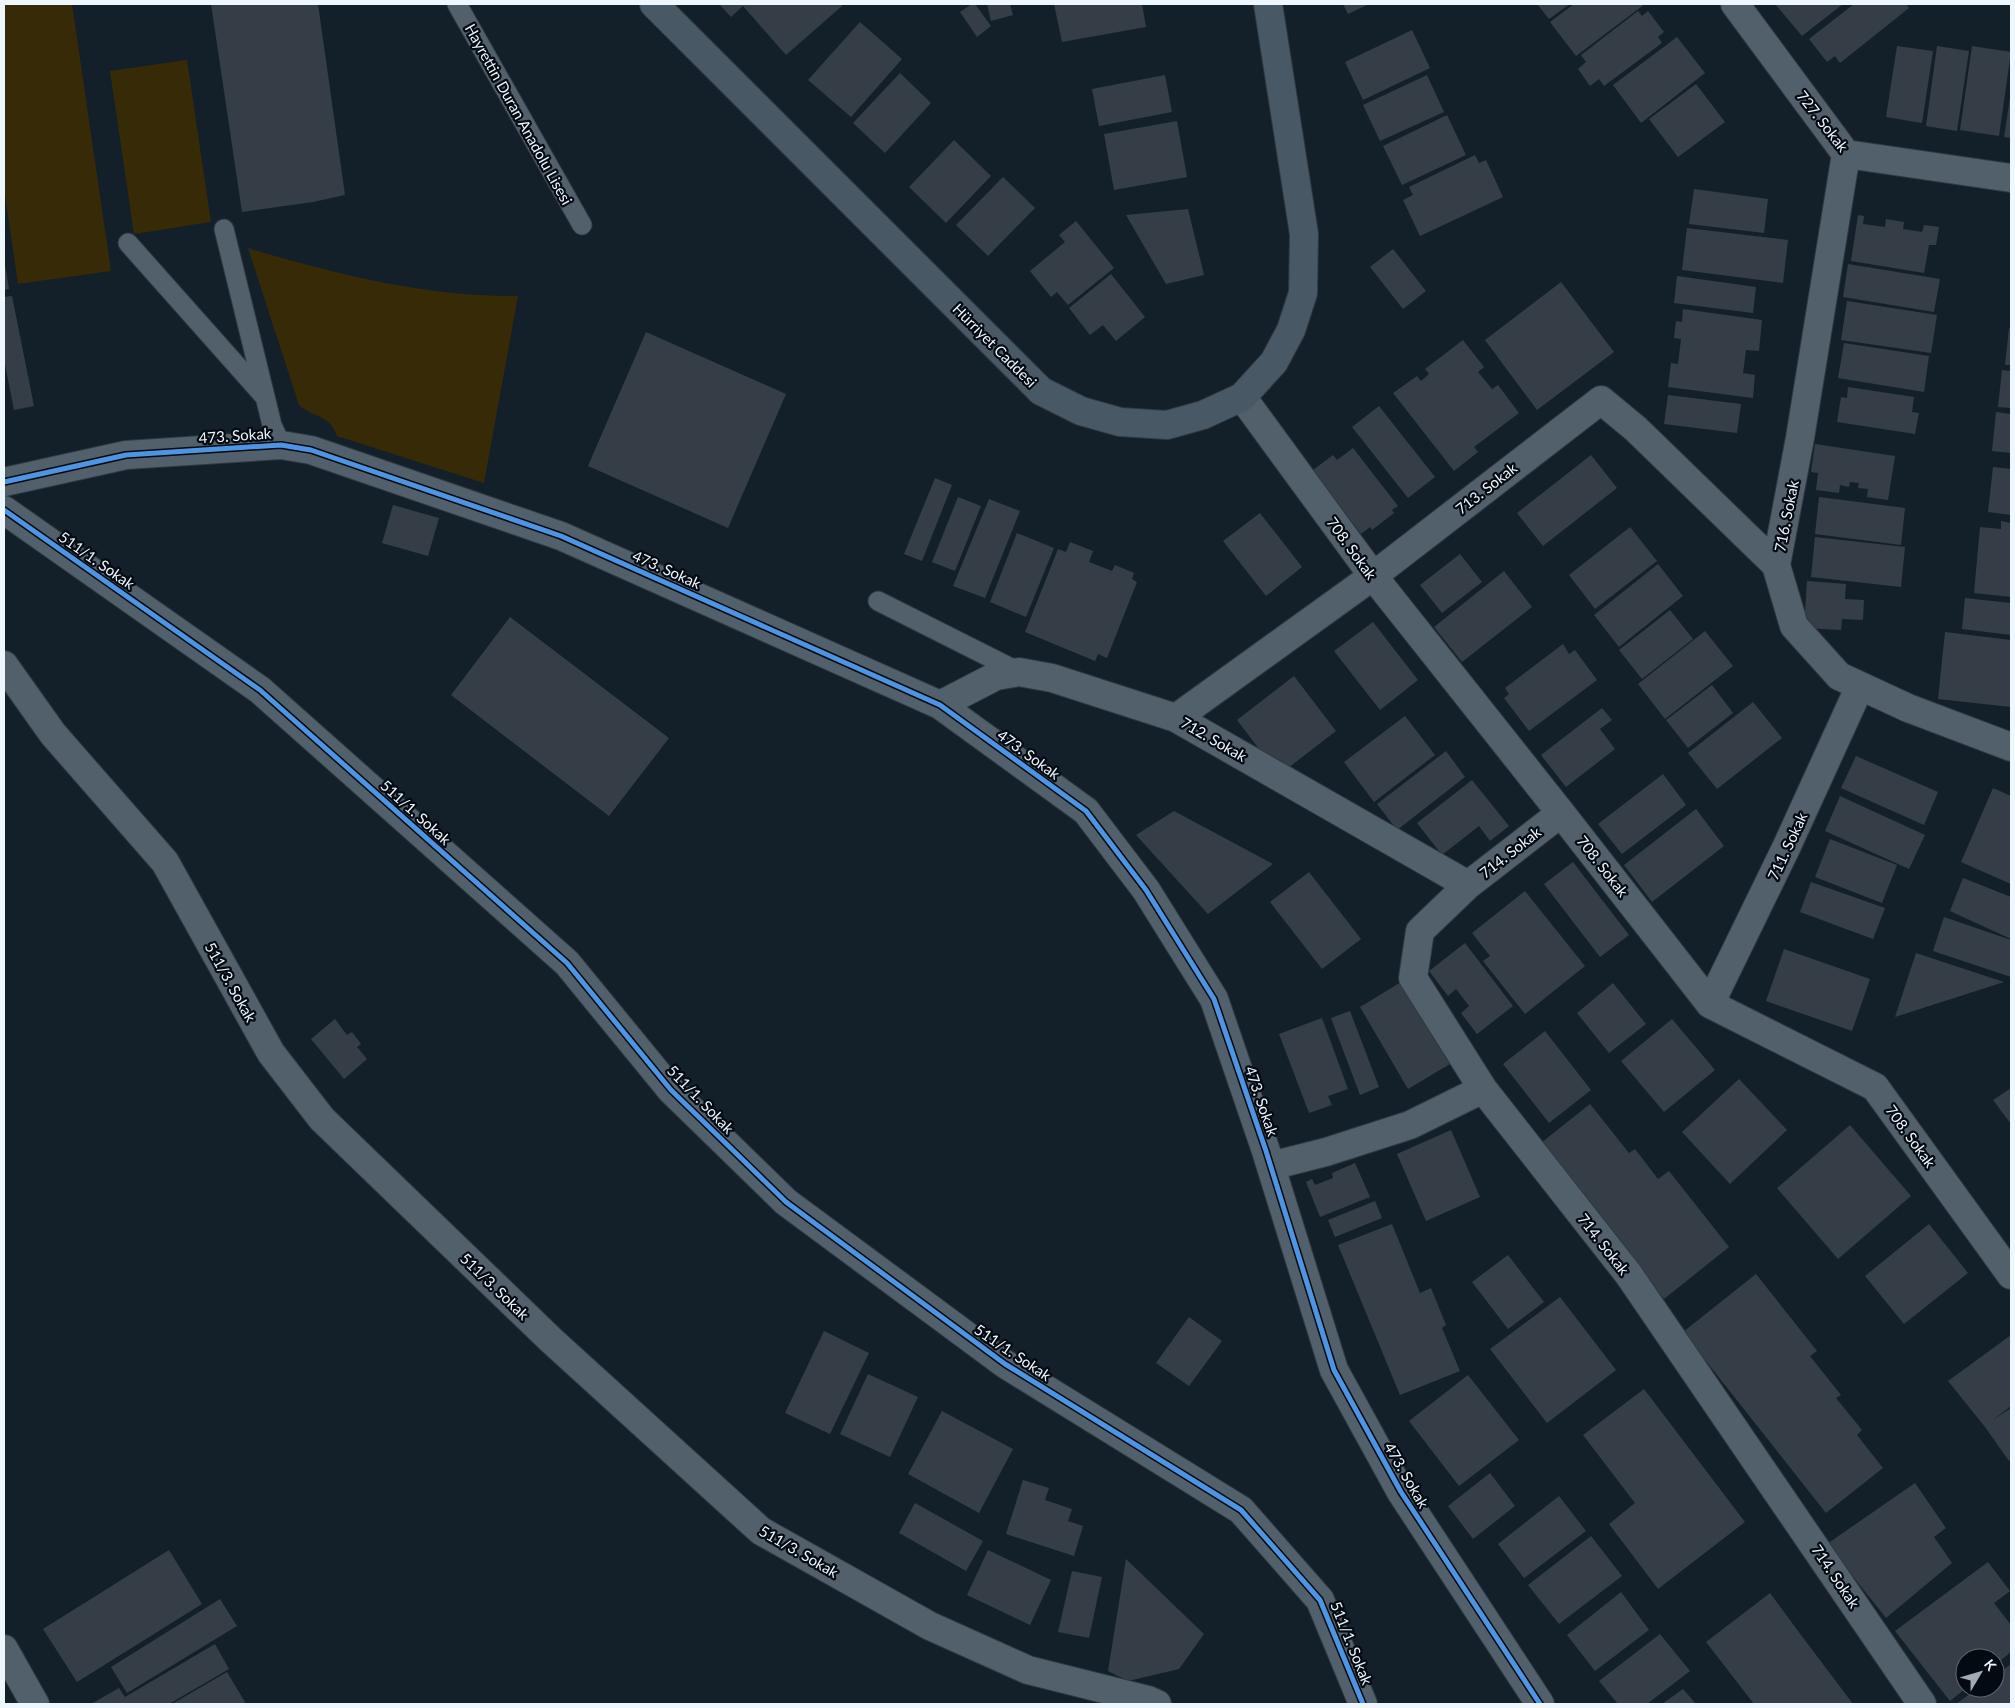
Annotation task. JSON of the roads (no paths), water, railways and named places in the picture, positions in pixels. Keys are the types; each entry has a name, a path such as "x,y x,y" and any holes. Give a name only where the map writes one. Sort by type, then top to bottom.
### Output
{"main road":[{"name":"Hürriyet Caddesi","path":"654,4 1041,391 1081,411 1112,420 1167,424 1203,415 1242,397 1274,362 1291,330 1303,293 1304,234 1268,4"}],"street":[{"name":"727. Sokak","path":"1735,4 1846,154 2011,178"},
{"name":"716. Sokak","path":"1846,154 1800,438 1776,565 1794,626 1839,676 1908,708 2011,746"},
{"name":"708. Sokak","path":"1242,397 1373,576 1562,813 1710,1004 1875,1087 2011,1275"},
{"name":"713. Sokak","path":"1176,718 1373,576 1601,400 1636,429 1776,565"},
{"name":"473. Sokak","path":"4,482 126,455 281,445 311,450 561,536 940,705 1086,811 1146,890 1214,999 1271,1166 1334,1370 1401,1492 1540,1704"},
{"name":"511/1. Sokak","path":"4,510 260,690 567,963 671,1090 786,1202 1005,1364 1241,1510 1320,1600 1363,1704"},
{"name":"511/3. Sokak","path":"4,665 53,734 165,862 271,1053 322,1119 551,1340 761,1531 930,1626 1028,1670 1148,1700 1157,1704"},
{"name":"712. Sokak","path":"940,705 996,676 1019,672 1052,678 1176,718 1468,885"},
{"name":"711. Sokak","path":"1710,1004 1786,848 1860,686"},
{"name":"714. Sokak","path":"1562,813 1468,885 1420,931 1413,978 1484,1089 1629,1275 1922,1704"},
{"path":"1271,1166 1326,1152 1410,1125 1484,1089"},
{"path":"4,1648 35,1704"}],"lane":[{"name":"Hayrettin Duran Anadolu Lisesi","path":"458,4 582,225"},
{"path":"224,229 272,424 281,445"},
{"path":"128,243 266,398"},
{"path":"878,601 1019,672"}]}
